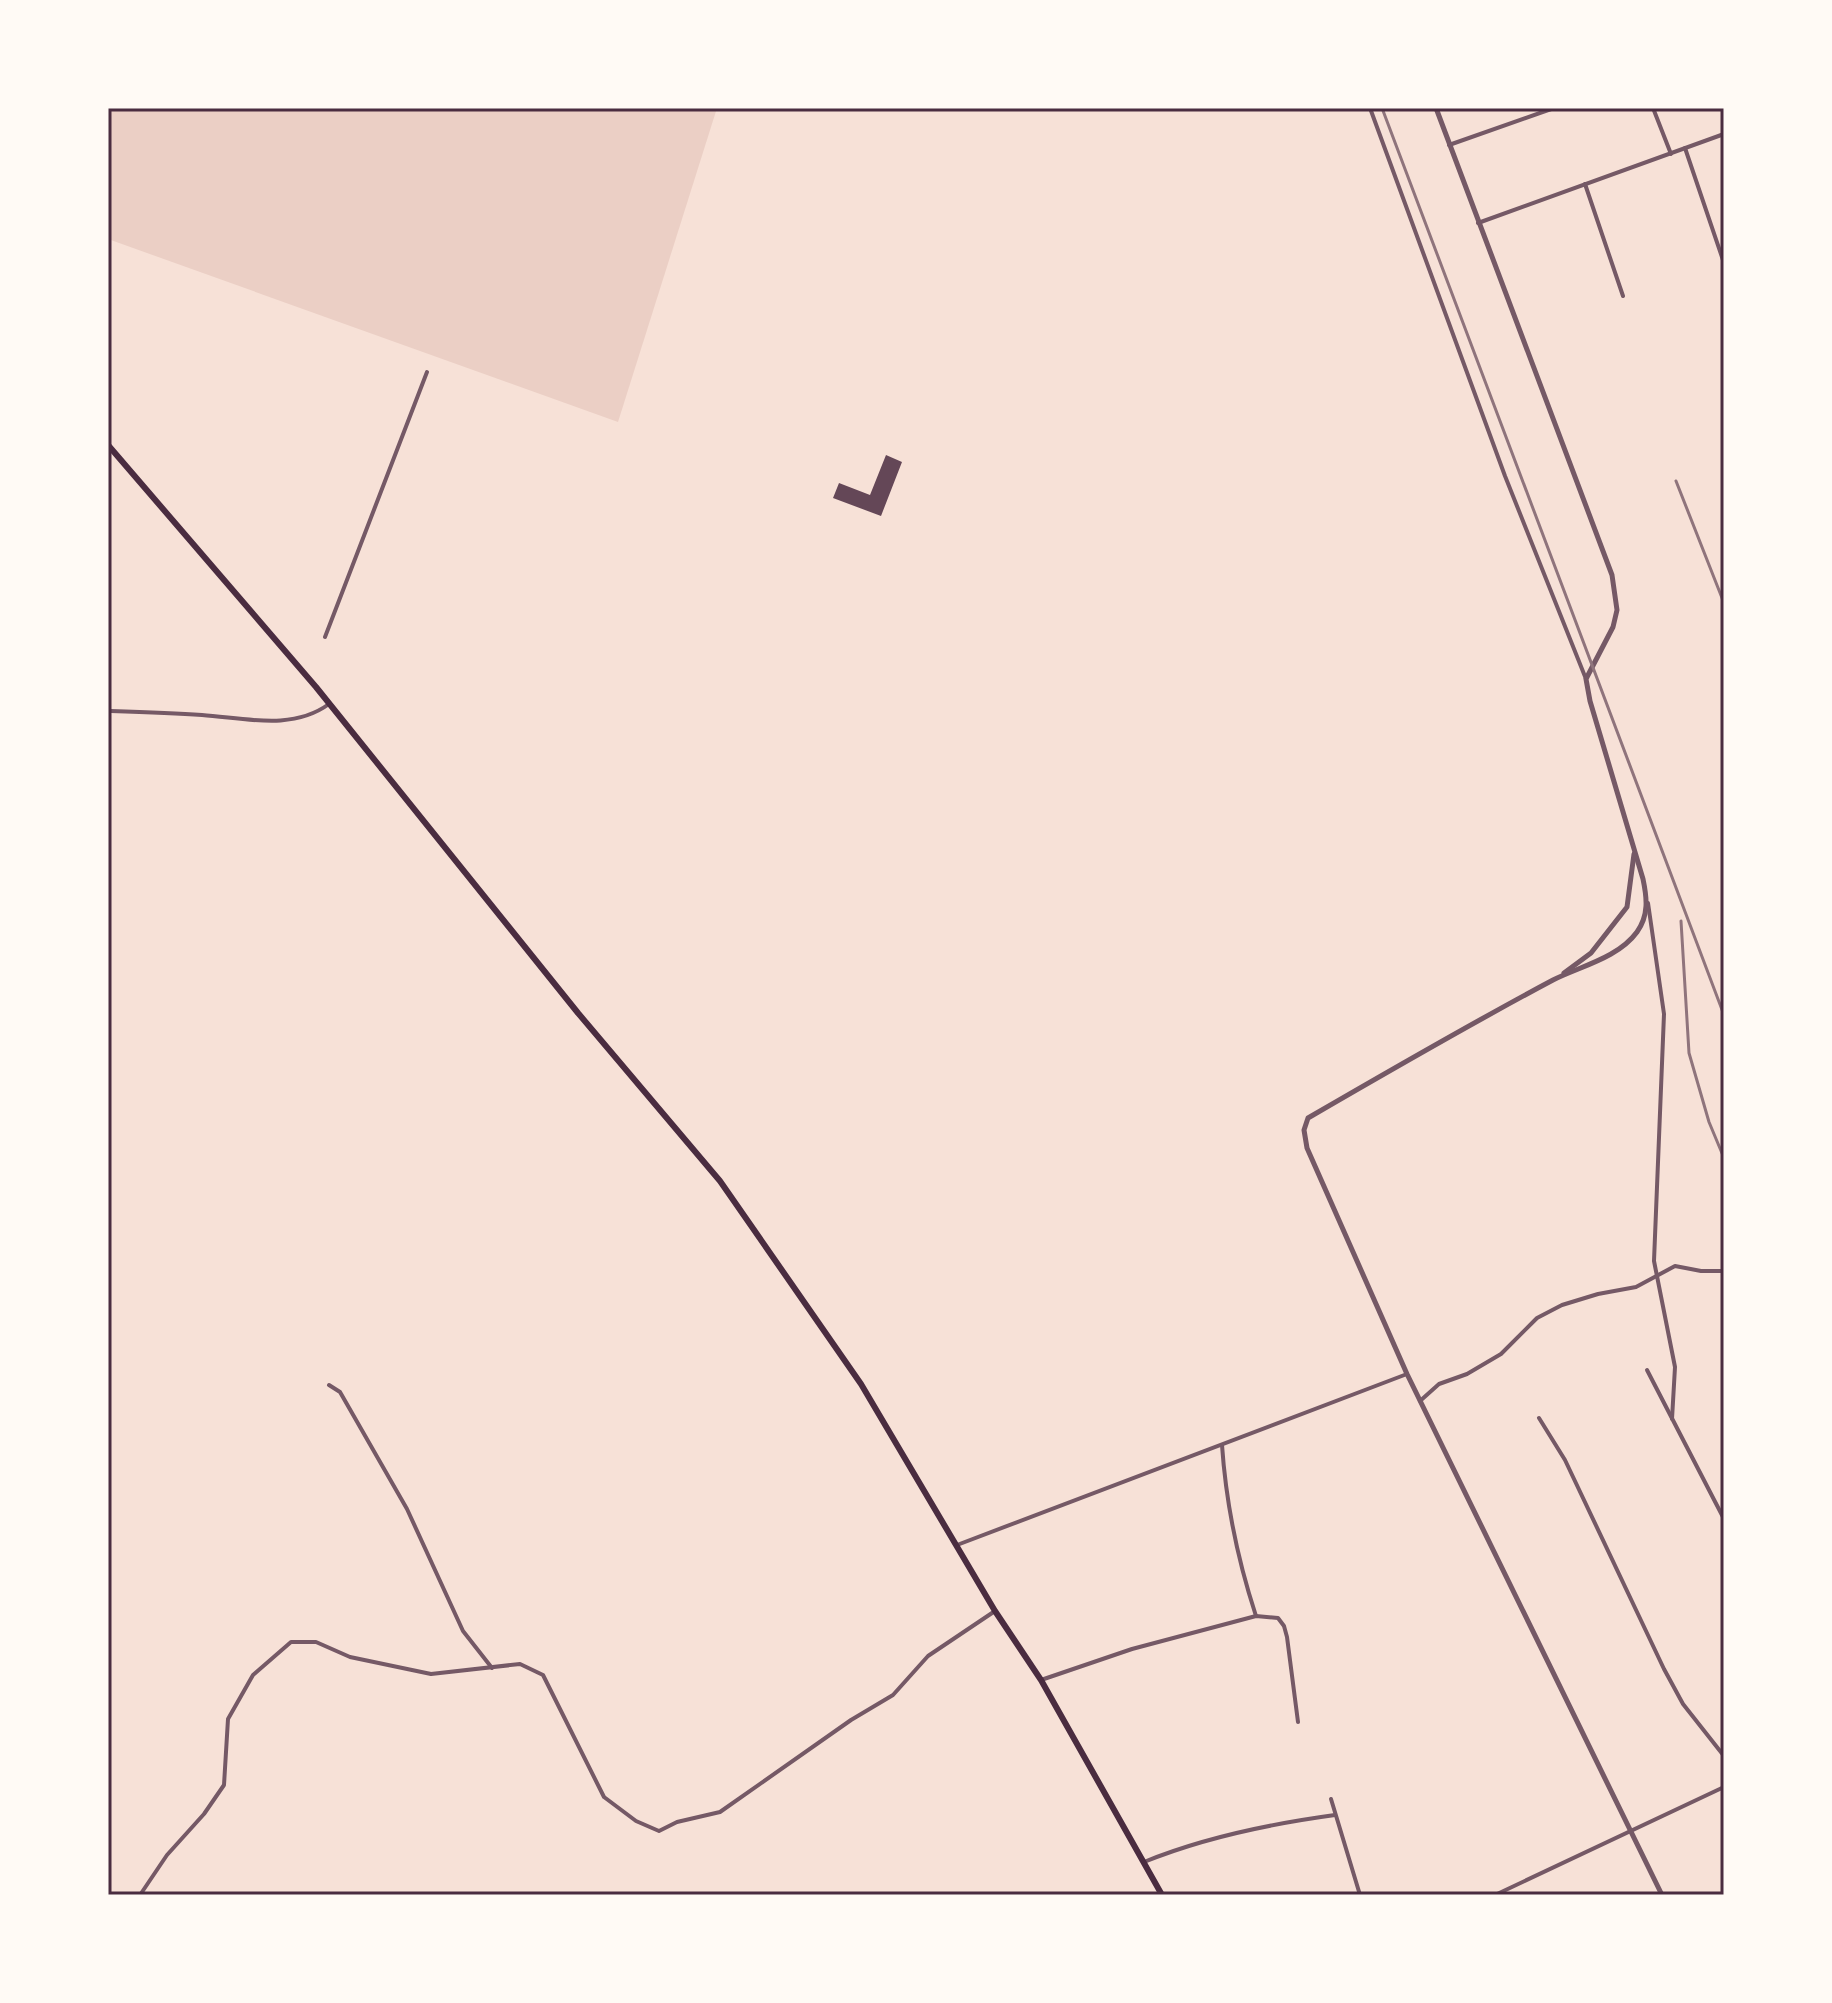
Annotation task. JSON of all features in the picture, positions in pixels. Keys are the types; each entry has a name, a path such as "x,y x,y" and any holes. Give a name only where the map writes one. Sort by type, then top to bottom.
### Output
{"highway":[{"path":"108,445 329,704 578,1013 720,1181 861,1384 995,1611 1041,1680 1162,1895"}],"street":[{"path":"1370,108 1505,476 1586,679 1643,879 1664,1014 1654,1261 1675,1367 1672,1419"},
{"path":"1436,108 1612,575 1617,610 1613,627 1586,679"},
{"path":"1449,145 1554,108"},
{"path":"1653,108 1671,154"},
{"path":"1477,223 1724,134"},
{"path":"1685,148 1724,263"},
{"path":"1585,184 1623,296"},
{"path":"325,637 427,372"},
{"path":"108,711 275,722 317,712 329,704"},
{"path":"1556,979 1591,953 1627,907 1634,853"},
{"path":"1648,903 1637,932 1614,953 1556,979 1308,1118 1304,1130 1307,1148 1407,1374 1662,1895"},
{"path":"1420,1401 1439,1384 1467,1374 1501,1354 1537,1318 1578,1299 1636,1287 1675,1266 1724,1271"},
{"path":"1647,1370 1724,1519"},
{"path":"957,1545 1407,1374"},
{"path":"329,1385 340,1392 407,1509 463,1631 492,1668"},
{"path":"1539,1418 1565,1460 1683,1704 1724,1756"},
{"path":"1222,1445 1224,1481 1244,1579 1256,1616"},
{"path":"140,1895 167,1855 204,1814 224,1785 228,1719 253,1675 291,1642 316,1642 350,1657 431,1674 520,1664 543,1675 604,1797 636,1821 659,1831 677,1822 720,1812 851,1720 893,1695 928,1656 995,1611"},
{"path":"1041,1680 1132,1649 1256,1616 1278,1618 1284,1626 1298,1722"},
{"path":"1495,1895 1724,1787"},
{"path":"1331,1799 1360,1895"},
{"path":"1143,1863 1228,1834 1335,1815"}],"shaded area":[{"path":"108,108 717,108 618,422 108,239"}],"building":[{"path":"886,455 902,462 881,516 833,498 839,483 870,495"}],"railway":[{"path":"1382,108 1724,1015"},
{"path":"1676,481 1724,603"},
{"path":"1681,921 1689,1053 1709,1122 1724,1158"}]}
